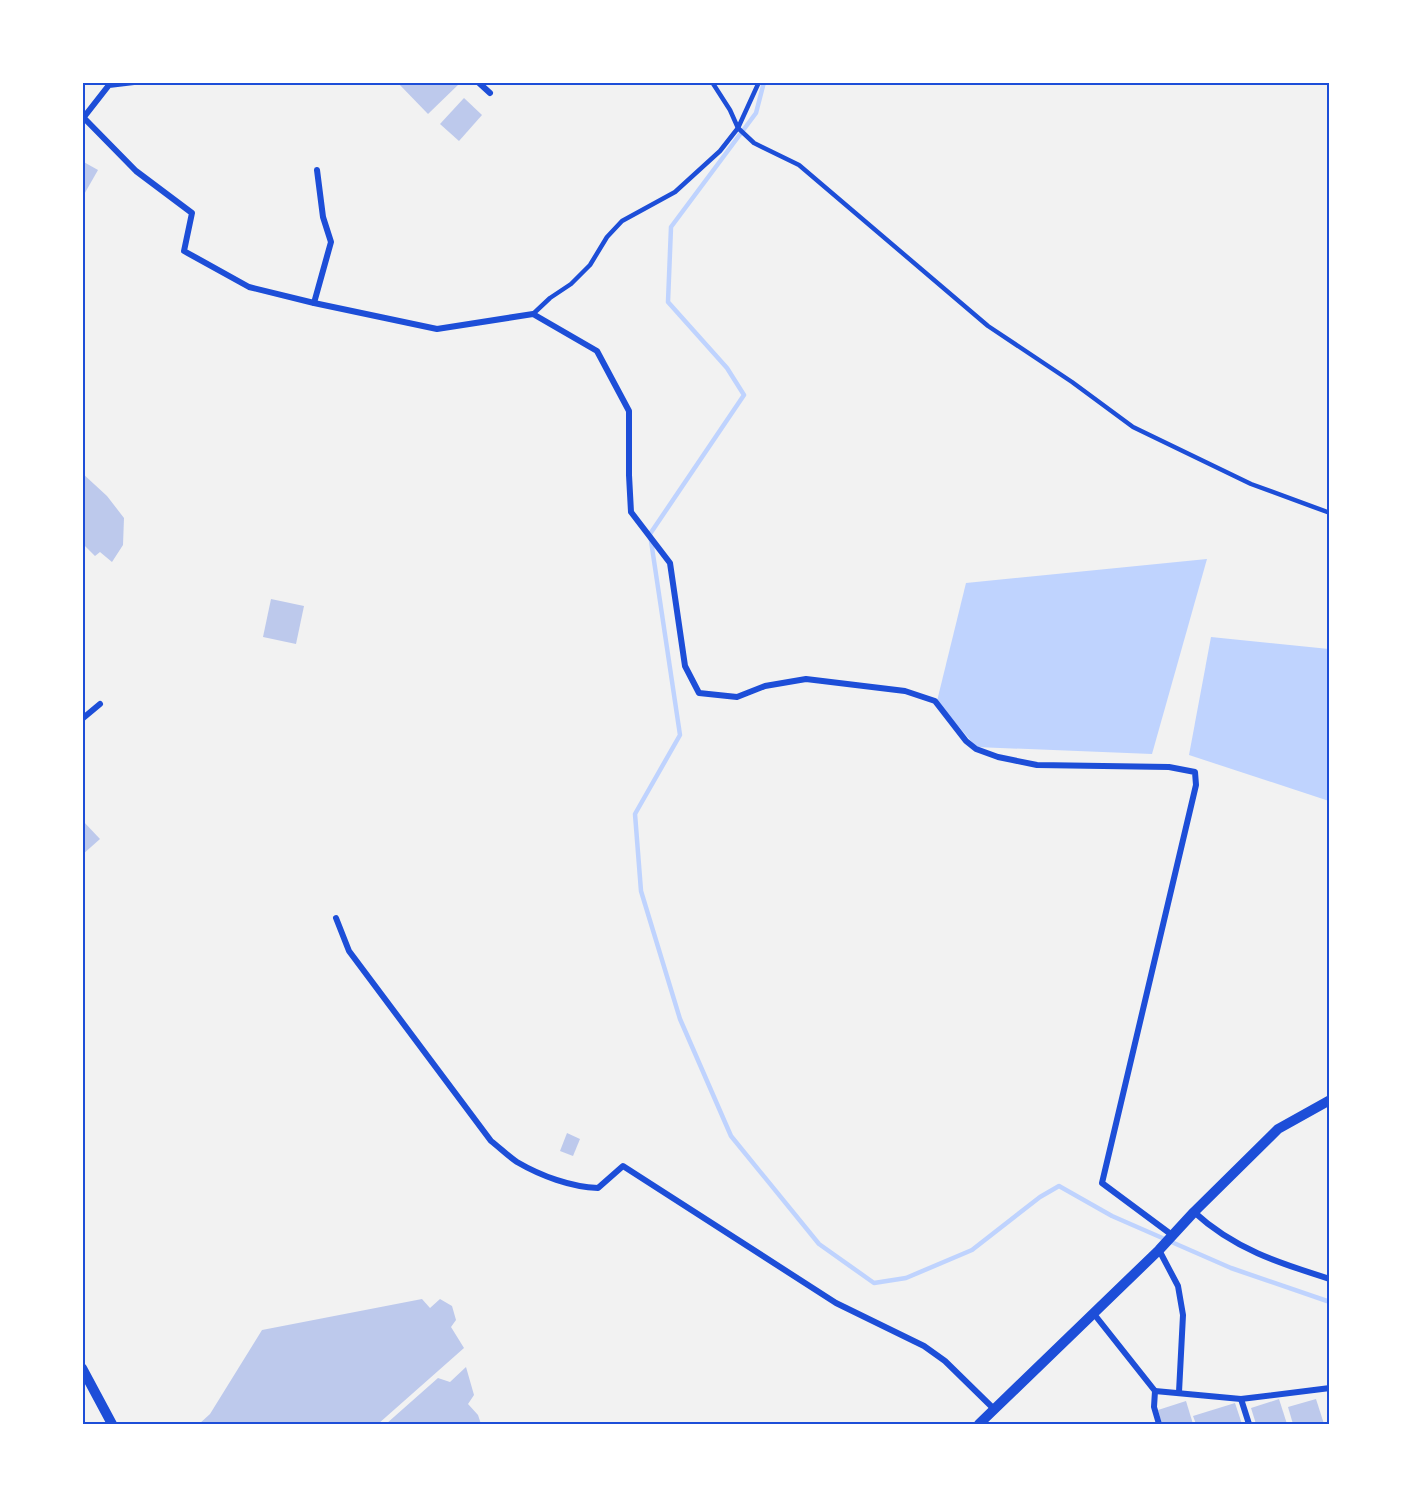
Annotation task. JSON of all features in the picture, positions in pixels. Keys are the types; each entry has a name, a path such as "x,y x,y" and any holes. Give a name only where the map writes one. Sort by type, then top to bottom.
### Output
{"street":[{"path":"134,82 109,85 83,116 136,171 192,213 184,251 249,287 437,329 533,314 597,351 629,411 629,475 632,512 670,563 685,666 699,693 737,697 765,686 806,680 905,691 935,701 966,741 976,749 998,757 1036,765 1169,767 1195,772 1196,785 1102,1183 1172,1235"},
{"path":"478,82 490,93"},
{"path":"314,303 331,242 323,217 317,170"},
{"path":"82,718 100,704"},
{"path":"336,918 349,951 491,1141 517,1161 558,1180 598,1188 623,1166 836,1303 924,1346 945,1361 994,1409"},
{"path":"979,1425 1159,1250 1278,1129 1329,1100"},
{"path":"1194,1212 1209,1226 1263,1257 1329,1279"},
{"path":"1159,1250 1178,1286 1183,1315 1179,1392"},
{"path":"1094,1314 1155,1391 1154,1407 1160,1425"},
{"path":"82,1368 112,1425"},
{"path":"1155,1391 1241,1399 1329,1388"},
{"path":"1241,1399 1249,1425"}],"lane":[{"path":"712,82 730,110 738,128 754,143 799,165 988,326 1072,382 1133,427 1251,484 1329,513"},
{"path":"533,314 550,298 571,284 590,265 608,237 622,221 675,192 720,151 738,128 759,82"}],"water":[{"path":"1207,559 1152,754 976,747 937,701 966,583"},
{"path":"1211,637 1329,649 1329,801 1189,755"}],"building":[{"path":"397,82 461,82 428,114"},
{"path":"464,98 482,115 459,141 440,124"},
{"path":"82,161 98,170 82,198"},
{"path":"82,473 107,496 124,518 123,545 112,562 100,552 95,556 82,543"},
{"path":"271,599 304,606 296,644 263,637"},
{"path":"82,820 100,839 82,855"},
{"path":"567,1133 580,1139 573,1156 560,1151"},
{"path":"422,1299 430,1308 440,1299 452,1306 456,1320 451,1327 464,1348 378,1424 199,1424 210,1414 262,1330"},
{"path":"466,1367 474,1395 468,1404 478,1415 481,1424 386,1424 438,1378 450,1382"},
{"path":"1279,1399 1287,1424 1256,1424 1251,1408"},
{"path":"1316,1399 1324,1424 1293,1424 1288,1407"},
{"path":"1186,1401 1193,1424 1162,1424 1158,1410"},
{"path":"1235,1403 1242,1424 1196,1424 1193,1416"}],"waterway":[{"path":"764,82 756,113 671,227 668,302 727,368 744,395 650,534 680,735 635,814 641,891 680,1019 731,1136 819,1244 874,1283 906,1278 972,1250 1040,1197 1059,1186 1112,1216 1231,1268 1330,1302"}]}
